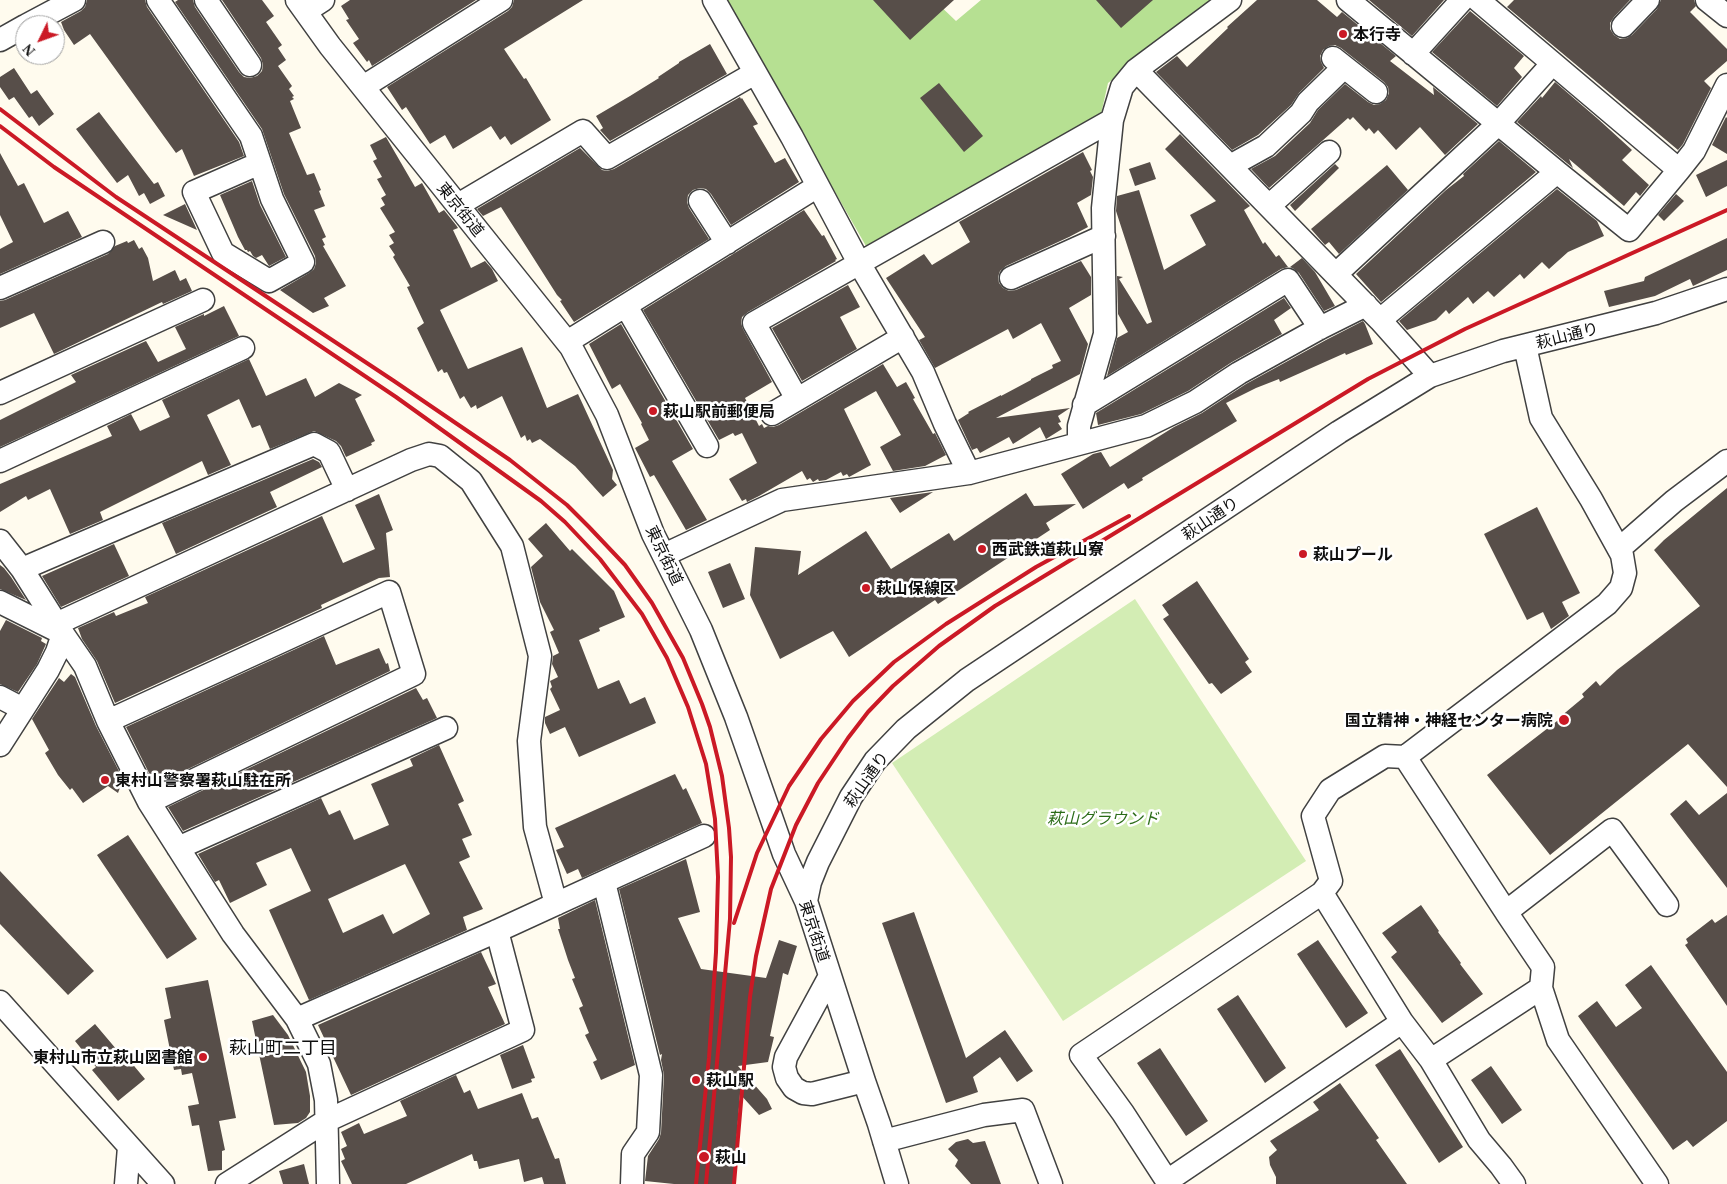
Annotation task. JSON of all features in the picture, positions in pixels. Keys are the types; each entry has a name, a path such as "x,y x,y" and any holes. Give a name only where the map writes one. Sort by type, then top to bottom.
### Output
{"street":[{"path":"46,15 74,0"},
{"path":"158,0 251,136 260,163 272,199 303,262 269,281 223,253 194,192 260,163"},
{"path":"206,0 250,54"},
{"path":"363,87 501,0"},
{"path":"714,0 859,263 923,372 945,424 969,473"},
{"path":"1079,444 1078,426 1105,334 1103,208 1112,120 1122,87 1136,70 1230,0"},
{"path":"1348,0 1629,230 1694,151 1727,85"},
{"path":"1413,54 1462,0"},
{"path":"1623,26 1648,0"},
{"path":"1707,0 1727,16"},
{"path":"1490,3 1552,64 1679,170"},
{"name":"東京街道","path":"309,4 330,46 571,347 607,415 653,534 701,630 736,717 784,854 806,901 897,1184"},
{"path":"0,40 15,32"},
{"path":"1230,166 1266,146 1301,113 1338,63 1376,92"},
{"path":"1336,274 1498,124 1552,64"},
{"path":"1136,70 1373,312 1430,376"},
{"path":"458,205 583,131 607,158 755,73"},
{"path":"797,399 754,323 1112,120"},
{"path":"1269,206 1329,152"},
{"path":"664,555 782,500 969,473 1146,426 1194,402 1238,373 1320,328 1373,312 1557,172"},
{"path":"567,342 818,186"},
{"path":"700,201 727,243"},
{"path":"1011,278 1104,236"},
{"path":"0,288 103,242"},
{"path":"1084,405 1288,280 1320,328"},
{"name":"萩山通り","path":"806,901 810,882 818,862 852,797 875,761 912,724 983,669 1339,432 1430,376 1494,354 1656,313 1727,289"},
{"path":"0,394 203,300"},
{"path":"626,306 707,446"},
{"path":"772,414 903,337"},
{"path":"1402,1022 1168,1183 1123,1113 1081,1056 1322,893 1331,881 1313,816 1330,790 1385,756 1405,757 1607,604 1621,588 1625,573 1622,555 1591,499 1541,418 1525,346"},
{"path":"0,460 243,348"},
{"path":"22,569 314,444 329,452 347,490"},
{"path":"59,629 418,457 429,454 440,456 471,481 512,546 540,656 529,741 534,827 556,904"},
{"path":"1619,549 1674,502 1727,461"},
{"path":"0,541 22,569 59,629 85,666 108,721 149,802 233,934 297,1019 319,1064 326,1100 328,1184"},
{"path":"108,721 389,592 414,674 149,802"},
{"path":"0,602 59,629"},
{"path":"0,745 48,670 57,652 59,629"},
{"path":"0,698 24,709"},
{"path":"178,848 446,728"},
{"path":"1405,757 1543,967 1541,988 1558,1040 1657,1184"},
{"path":"1506,912 1612,830 1667,905"},
{"path":"297,1019 497,931 704,836"},
{"path":"604,882 651,1075 648,1132 633,1154 632,1184"},
{"path":"1322,893 1402,1022 1431,1060 1479,1140 1514,1184"},
{"path":"227,1184 326,1121 522,1030 497,931"},
{"path":"830,976 786,1057 784,1067 787,1078 794,1088 802,1093 812,1094 864,1081"},
{"path":"1431,1060 1541,988"},
{"path":"0,1002 163,1184"},
{"path":"884,1141 984,1115 1023,1110 1051,1184"},
{"path":"126,1184 129,1147"}],"green space":[{"path":"725,0 934,0 956,21 981,0 1215,0 1108,83 1099,123 866,246"},
{"name":"萩山グラウンド","path":"1135,599 1306,861 1063,1021 892,763"}],"building":[{"path":"87,0 145,0 147,7 239,142 244,156 194,176 182,149 176,153 90,34 74,45 65,32 65,20 85,7"},
{"path":"178,0 193,0 195,7 239,72 244,77 250,78 257,76 262,71 261,58 222,0 262,0 274,16 266,22 282,45 278,48 286,60 278,66 292,86 289,89 294,99 290,101 301,128 289,133 307,175 314,173 321,190 319,191 325,206 314,210 326,237 322,239 325,245 323,246 346,286 324,298 329,306 313,313 280,290 314,269 316,263 315,256 284,194 262,129 175,2"},
{"path":"350,0 476,0 372,66 369,60 367,62 353,43 359,39 346,20 349,19 341,6"},
{"path":"514,0 583,0 504,49 524,79 526,78 551,120 511,145 505,136 500,140 491,126 453,149 445,135 430,144 406,107 402,110 387,87 508,11 512,7"},
{"path":"873,0 954,0 910,40"},
{"path":"1096,0 1153,0 1121,28"},
{"path":"1257,0 1317,0 1337,17 1342,12 1396,56 1390,61 1434,95 1433,87 1478,124 1445,155 1420,127 1396,150 1378,130 1374,134 1369,128 1366,131 1353,117 1350,120 1348,118 1269,188 1251,169 1275,156 1310,123 1318,110 1345,84 1374,105 1386,100 1389,93 1388,87 1384,82 1341,48 1335,45 1329,46 1323,50 1320,56 1324,68 1299,93 1291,105 1258,135 1232,150 1156,72 1177,56 1187,67"},
{"path":"1369,0 1444,0 1412,36"},
{"path":"1514,0 1630,0 1610,23 1610,29 1620,39 1632,35 1657,9 1661,0 1694,0 1696,6 1690,12 1727,49 1727,61 1704,81 1711,88 1683,144 1678,150 1507,7"},
{"path":"1470,11 1524,56 1514,68 1522,77 1497,106 1432,52"},
{"path":"710,44 727,74 610,141 600,130 603,128 596,116 659,78 679,62"},
{"path":"14,68 31,94 37,90 54,114 39,126 32,116 29,118 14,97 9,100 0,87 0,77"},
{"path":"1555,82 1632,150 1622,160 1649,185 1640,196 1636,192 1624,206 1569,159 1573,168 1517,122 1541,96 1542,98"},
{"path":"939,83 983,136 964,152 920,98"},
{"path":"740,97 758,124 753,126 775,163 785,158 799,182 731,225 706,189 693,190 688,195 687,202 709,239 574,322 560,301 562,300 501,207 483,216 477,209 580,148 602,170 614,169"},
{"path":"99,112 154,184 158,182 165,196 150,204 144,193 139,196 128,175 117,183 76,129"},
{"path":"1727,118 1727,154 1712,145"},
{"path":"1180,134 1250,206 1244,210 1263,244 1265,242 1276,257 1279,255 1288,267 1281,269 1107,376 1117,338 1128,332 1118,314 1117,276 1123,277 1119,279 1147,324 1152,322 1116,211 1117,196 1139,190 1164,270 1206,245 1190,215 1216,201 1165,149"},
{"path":"386,137 415,187 422,183 439,213 444,210 458,228 453,230 471,268 485,261 492,269 498,281 440,310 468,369 522,347 547,408 578,394 613,470 612,479 617,485 603,497 575,466 540,439 532,443 530,439 527,441 525,435 521,438 502,396 477,409 476,405 471,408 464,396 460,399 447,372 444,373 442,369 438,372 417,328 424,323 407,287 410,286 393,257 395,255 389,246 394,243 389,235 395,232 380,208 385,205 381,198 386,195 377,179 382,177 373,161 377,159 370,145"},
{"path":"1499,141 1536,172 1381,302 1356,274 1446,190 1464,176 1463,174"},
{"path":"1083,152 1092,170 1090,171 1093,177 1091,195 1077,203 1088,227 1006,266 1000,271 998,277 999,283 1003,288 1009,291 1016,290 1081,261 1091,277 1091,295 1069,308 1088,344 1080,374 996,418 1070,408 1058,416 1061,422 1058,423 1062,429 1046,439 1040,427 1013,444 1009,437 980,453 977,448 972,450 958,420 968,412 1053,368 1052,365 1061,361 1041,323 1013,339 1008,329 935,368 919,340 925,337 886,278 924,254 932,265 970,242 959,222"},
{"path":"0,153 18,186 24,183 44,223 68,211 82,237 0,274 0,249 13,242 0,215"},
{"path":"1727,160 1727,186 1706,197 1696,175"},
{"path":"1150,162 1156,179 1135,186 1129,169"},
{"path":"1335,164 1339,168 1295,211 1290,205"},
{"path":"1387,165 1408,190 1339,254 1329,242 1325,245 1311,229"},
{"path":"252,181 260,205 286,257 269,266 262,255 256,258 250,251 245,250 220,195"},
{"path":"1557,189 1597,221 1604,236 1568,252 1549,269 1542,262 1524,279 1520,274 1494,297 1488,291 1473,304 1468,297 1449,314 1446,310 1436,320 1407,330 1399,321"},
{"path":"1676,194 1684,201 1664,221 1658,215"},
{"path":"185,204 197,230 163,215"},
{"path":"804,210 822,236 824,235 837,259 742,317 743,329 772,382 745,398 759,426 762,424 764,428 779,425 883,364 897,387 906,382 915,398 913,399 933,434 935,433 946,455 925,466 893,471 880,447 901,435 876,391 844,409 871,465 849,477 847,474 843,476 841,472 826,480 819,481 818,479 813,482 810,478 807,480 802,471 747,502 746,499 742,501 729,479 757,463 742,433 735,436 733,433 719,440 643,310"},
{"path":"1727,238 1727,270 1693,286 1690,279 1655,296 1609,307 1604,291 1644,281 1645,277"},
{"path":"134,240 139,249 142,247 148,258 153,281 175,270 180,281 186,278 192,291 163,304 162,302 54,354 34,313 0,328 0,301 108,254 115,246"},
{"path":"1302,258 1315,272 1335,306 1324,311 1299,273 1290,267"},
{"path":"848,285 860,307 840,317 857,349 802,381 772,328"},
{"path":"1284,298 1291,308 1274,320 1282,334 1232,362 1188,391 1141,414 1098,425 1096,413"},
{"path":"224,306 239,336 0,447 0,420 76,382 71,375 146,341 158,362 186,349 175,327"},
{"path":"1363,321 1373,344 1346,355 1345,353 1280,382 1279,379 1256,388 1226,403 1237,421 1142,478 1143,480 1128,489 1124,483 1083,509 1061,474 1093,454 1101,452 1110,467 1174,427 1202,413 1246,384"},
{"path":"621,324 693,449 672,461 707,520 686,530 654,475 650,477 635,448 649,440 642,423 620,384 612,389 589,344"},
{"path":"249,359 266,396 306,378 315,397 339,383 362,395 355,399 375,441 371,443 372,445 346,457 341,446 336,441 314,431 270,449 260,425 252,428 239,399 207,415 231,465 208,475 202,461 100,512 103,520 70,534 50,489 28,500 26,496 0,512 0,484 112,436 107,426 131,414 140,431 170,417 162,400"},
{"path":"313,459 319,462 322,467 270,492 277,507 176,554 162,523"},
{"path":"1727,488 1727,787 1688,744 1550,855 1487,775 1561,718 1584,697 1582,694 1596,681 1600,686 1617,670 1700,606 1654,550"},
{"path":"933,492 900,513 890,498"},
{"path":"1026,493 1034,506 1076,504 1046,523 1050,530 938,604 935,600 849,657 833,631 780,659 750,595 755,547 801,551 798,575 866,531 891,569 949,533 954,541"},
{"path":"379,494 393,530 386,533 390,577 379,578 321,605 322,608 115,703 97,661 82,639 78,628 114,612 116,616 148,603 145,597 322,516 343,563 375,549 355,505"},
{"path":"1537,507 1580,593 1562,602 1569,616 1551,629 1543,612 1527,620 1484,534"},
{"path":"546,523 570,551 572,549 614,591 625,617 599,628 600,631 579,640 598,689 619,680 630,704 645,697 656,723 579,757 565,727 550,734 545,723 545,717 560,710 550,689 552,687 550,681 558,677 552,664 553,656 559,653 550,632 554,630 540,602 531,567 543,556 528,539"},
{"path":"114,544 129,576 61,607 42,576"},
{"path":"730,563 745,599 723,608 708,572"},
{"path":"0,565 11,577 26,600 0,589"},
{"path":"1197,581 1249,659 1245,662 1252,672 1221,694 1212,683 1209,684 1163,619 1169,615 1162,605"},
{"path":"6,620 42,638 41,641 46,644 37,664 18,692 0,684 0,631"},
{"path":"324,636 336,665 379,648 386,664 388,663 390,671 155,785 126,727"},
{"path":"71,674 75,677 96,726 123,779 118,793 108,786 83,803 72,788 70,790 58,775 45,753 49,750 32,719 59,678 64,682"},
{"path":"416,688 423,700 427,698 437,718 183,831 168,807"},
{"path":"439,745 464,801 458,804 472,835 462,839 470,857 459,862 483,909 463,917 467,930 309,1000 269,910 311,891 291,848 256,863 267,885 230,903 219,880 215,882 198,854 321,798 329,815 340,810 354,840 389,825 371,784 413,766 410,759","holes":["405,864 430,914 393,934 383,914 343,933 328,899"]},
{"path":"675,774 683,790 686,788 702,823 582,878 578,869 567,874 556,850 564,847 555,828"},
{"path":"1727,793 1727,888 1670,814 1686,800 1699,815"},
{"path":"128,835 197,939 167,959 97,855"},
{"path":"686,859 700,912 678,918 701,969 766,978 779,940 797,946 788,975 783,973 770,1036 774,1037 768,1062 738,1066 767,1099 772,1109 759,1115 740,1094 733,1184 674,1184 645,1181 648,1156 661,1133 664,1075 661,1060 662,1054 660,1055 619,889"},
{"path":"0,871 94,971 68,995 0,924"},
{"path":"595,900 635,1065 601,1080 593,1062 597,1060 585,1035 589,1033 579,1008 583,1006 572,979 575,978 558,929 560,929 558,918"},
{"path":"1421,905 1460,964 1483,994 1442,1023 1391,957 1397,952 1382,933"},
{"path":"914,912 966,1058 1005,1030 1033,1071 1017,1082 1000,1057 973,1077 978,1092 946,1103 882,923"},
{"path":"1727,915 1727,1006 1685,945 1688,943 1686,939 1712,919 1715,923"},
{"path":"1318,940 1368,1013 1346,1028 1297,954"},
{"path":"481,952 496,984 488,987 505,1024 351,1095 318,1025"},
{"path":"1651,965 1727,1072 1727,1121 1693,1147 1687,1140 1673,1150 1578,1016 1597,1001 1616,1027 1642,1008 1625,985"},
{"path":"208,980 236,1118 219,1121 225,1150 222,1151 222,1170 208,1171 199,1125 192,1126 188,1106 199,1104 192,1073 182,1075 181,1069 174,1070 164,1020 171,1018 165,988"},
{"path":"1238,995 1286,1068 1265,1083 1217,1009"},
{"path":"273,1015 288,1035 306,1072 310,1096 310,1112 306,1118 298,1123 274,1125 252,1021"},
{"path":"95,1024 117,1050 119,1048 145,1079 118,1101 92,1070 96,1067 75,1041"},
{"path":"523,1045 535,1078 531,1079 532,1082 512,1089 500,1055"},
{"path":"1160,1048 1208,1121 1186,1136 1137,1063"},
{"path":"1400,1049 1463,1147 1439,1163 1375,1065"},
{"path":"1491,1066 1522,1110 1502,1124 1471,1080"},
{"path":"456,1075 464,1093 470,1090 478,1109 522,1093 532,1119 538,1117 555,1159 559,1158 566,1184 544,1184 542,1177 524,1182 519,1159 479,1169 477,1161 474,1161 472,1154 406,1184 352,1184 341,1161 345,1159 341,1149 347,1146 341,1132 359,1123 364,1134 407,1116 400,1101"},
{"path":"1340,1083 1379,1138 1376,1140 1407,1184 1276,1184 1276,1177 1270,1165 1269,1157 1277,1150 1270,1141 1319,1110 1313,1102"},
{"path":"968,1139 973,1143 985,1141 1001,1184 971,1184 955,1166 958,1160 948,1149 956,1142"},
{"path":"304,1164 309,1184 283,1184 279,1171"}],"railway":[{"path":"0,109 116,197 510,460 567,505 589,527 625,565 652,603 683,658 710,727 722,776 729,828 731,857 730,919 706,1184"},
{"path":"0,126 54,167 396,397 541,501 565,522 600,559 642,614 667,658 688,707 706,764 715,819 718,877 716,952 709,1058 696,1184"},
{"path":"734,1184 750,997 756,956 771,889 796,825 818,783 868,712 893,686 939,646 995,606 1368,379 1465,329 1727,210"},
{"path":"734,923 757,853 789,786 821,739 853,701 894,662 946,624 1036,567 1129,516"}],"place":[{"name":"本行寺","path":"1343,34"},
{"name":"萩山駅前郵便局","path":"653,411"},
{"name":"西武鉄道萩山寮","path":"982,549"},
{"name":"萩山プール","path":"1303,554"},
{"name":"萩山保線区","path":"866,588"},
{"name":"国立精神・神経センター病院","path":"1564,720"},
{"name":"東村山警察署萩山駐在所","path":"105,780"},
{"name":"東村山市立萩山図書館","path":"203,1057"},
{"name":"萩山駅","path":"696,1080"},
{"name":"萩山","path":"704,1157"}],"district":[{"name":"萩山町二丁目","path":"283,1047"}]}
